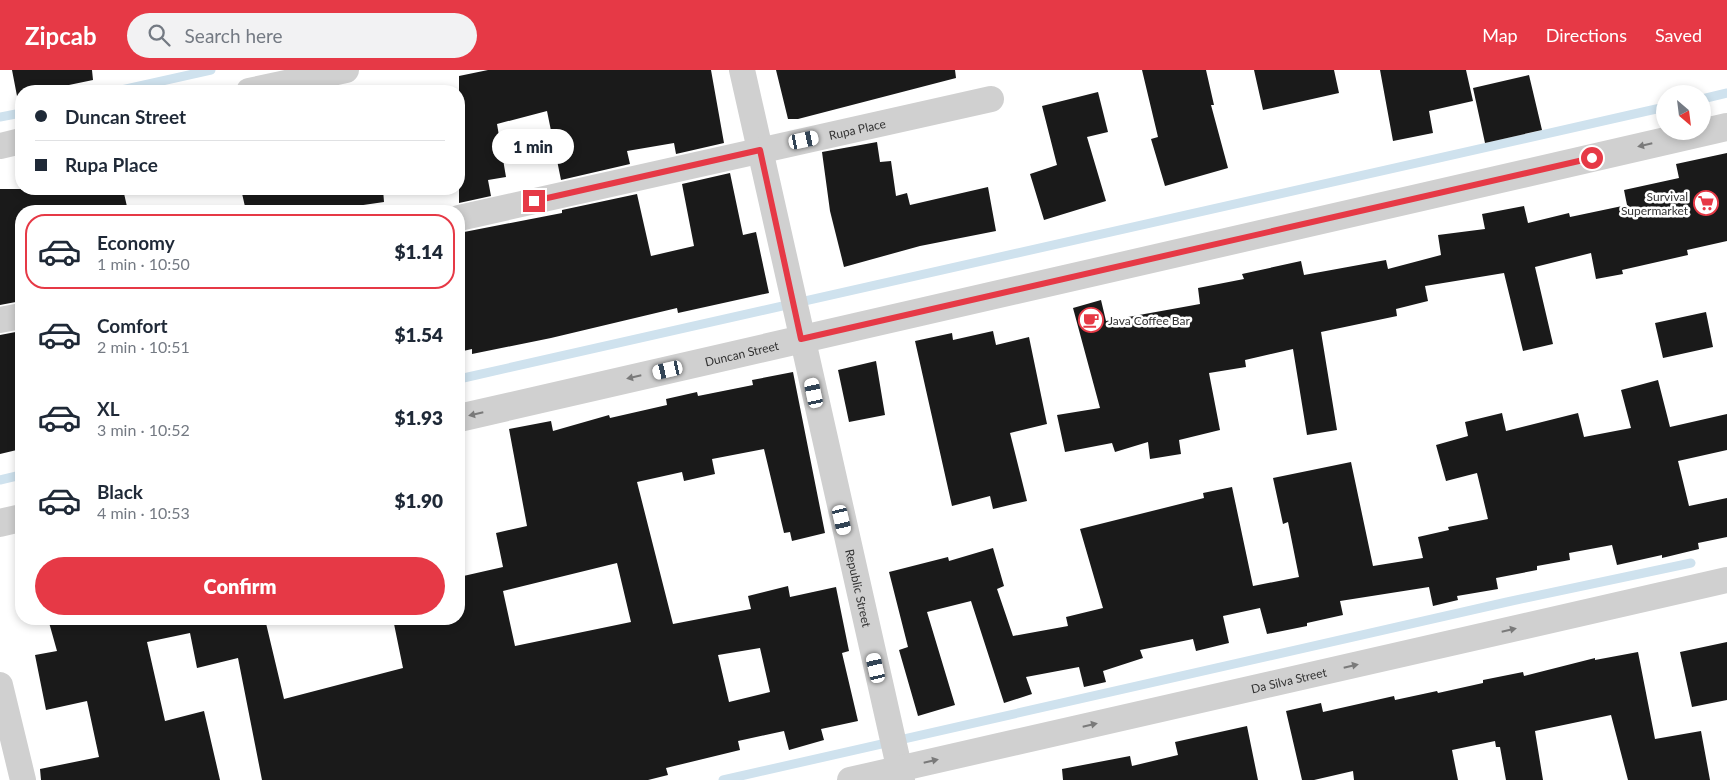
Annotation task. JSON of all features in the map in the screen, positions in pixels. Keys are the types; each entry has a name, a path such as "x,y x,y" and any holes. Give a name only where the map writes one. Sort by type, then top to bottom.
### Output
{"street":[{"path":"277,85 346,70"},
{"name":"Republic Street","path":"742,70 900,770"},
{"name":"Rupa Place","path":"465,217 991,99"},
{"name":"Duncan Street","path":"465,416 800,331 1727,126"},
{"path":"0,146 15,142"},
{"path":"0,320 15,317"},
{"path":"0,523 15,519"},
{"name":"Da Silva Street","path":"850,780 1727,580"},
{"path":"0,685 23,780"}],"building":[{"path":"12,70 92,70 93,80 69,85 15,86"},
{"path":"488,70 711,70 724,143 676,154 674,143 627,151 630,164 561,180 547,111 497,124 506,177 488,180 491,196 459,203 459,195 465,195 465,85 459,85 459,76"},
{"path":"776,70 955,70 956,78 798,119 788,119"},
{"path":"1142,70 1206,70 1214,105 1211,105 1228,168 1165,186 1151,139 1158,137"},
{"path":"1254,70 1334,70 1339,93 1263,110"},
{"path":"1380,70 1466,70 1473,101 1429,111 1433,133 1393,141"},
{"path":"1529,75 1542,130 1485,143 1473,88"},
{"path":"1098,92 1108,132 1087,137 1106,201 1044,220 1030,174 1057,165 1042,106"},
{"path":"877,142 880,162 891,161 896,196 907,193 910,205 988,187 996,231 920,246 844,267 830,211 822,152"},
{"path":"1727,153 1727,241 1687,250 1688,255 1622,270 1623,274 1596,279 1591,253 1535,267 1553,344 1523,351 1504,273 1425,286 1428,301 1396,309 1397,316 1321,332 1337,430 1307,435 1293,349 1245,360 1246,367 1209,373 1220,430 1179,440 1181,454 1150,459 1148,442 1115,452 1112,443 1065,452 1057,415 1100,408 1073,308 1101,300 1106,321 1200,304 1198,288 1244,279 1242,274 1301,261 1304,275 1386,260 1388,269 1441,255 1438,235 1485,229 1482,214 1524,206 1528,223 1569,213 1570,217 1627,205 1624,190 1679,178 1676,164"},
{"path":"730,173 743,235 756,232 769,293 678,313 677,308 551,338 472,354 472,349 465,351 465,232 562,213 562,210 637,194 651,256 694,246 682,184"},
{"path":"0,189 15,189 15,195 124,195 127,205 15,205 15,302 0,305"},
{"path":"242,195 383,195 384,202 363,205 245,205"},
{"path":"1706,312 1713,347 1663,358 1655,323"},
{"path":"993,331 996,345 1029,337 1047,424 1010,433 1027,501 993,509 990,496 952,506 915,341 952,333 953,340"},
{"path":"15,332 15,450 0,454 0,335"},
{"path":"876,361 885,415 849,422 838,370"},
{"path":"793,372 825,533 792,541 790,532 784,533 764,449 712,459 715,474 684,481 682,472 637,482 673,624 751,609 748,596 788,586 790,597 836,587 849,651 842,653 858,721 821,729 824,740 789,750 784,731 738,741 740,750 666,768 668,775 648,780 262,780 238,658 197,668 190,633 147,642 165,721 204,711 220,780 41,780 40,769 99,757 87,701 46,710 35,655 57,651 50,625 266,625 284,699 403,668 394,625 465,625 465,576 503,567 496,533 527,526 509,429 551,421 553,431 609,415 610,418 667,405 666,399 697,392 698,396 753,385 752,380","holes":["617,563 631,622 515,646 503,591","760,648 770,692 729,702 718,655"]},
{"path":"1658,380 1670,427 1727,414 1727,450 1678,461 1689,506 1727,498 1727,537 1698,543 1699,549 1662,558 1662,555 1617,565 1612,545 1569,553 1570,560 1537,566 1537,570 1496,578 1498,589 1457,596 1458,600 1433,606 1429,587 1340,601 1343,615 1307,623 1307,626 1267,634 1260,608 1223,616 1229,643 1196,651 1193,639 1140,650 1143,658 1103,671 1106,682 1084,687 1079,667 1026,677 1032,694 1004,703 971,601 927,612 955,705 918,716 899,650 908,647 889,572 948,557 949,561 993,548 1004,586 997,589 1013,636 1068,626 1066,617 1103,608 1080,529 1204,498 1203,493 1232,487 1253,586 1299,577 1288,522 1283,524 1273,478 1351,462 1373,566 1423,558 1418,537 1449,530 1448,527 1488,519 1477,473 1446,481 1436,445 1468,436 1465,422 1502,413 1506,431 1578,413 1584,437 1631,428 1621,390"},
{"path":"1727,642 1727,700 1692,707 1680,652"},
{"path":"1638,652 1655,739 1701,731 1710,780 1628,780 1611,715 1535,731 1543,780 1506,780 1500,747 1496,747 1495,741 1452,750 1458,780 1354,780 1353,771 1314,780 1302,780 1286,711 1321,703 1323,712 1394,696 1395,700 1437,691 1438,693 1483,683 1483,680 1523,672 1524,676 1595,658 1595,660"},
{"path":"1247,726 1258,780 1063,780 1062,769 1130,756 1132,766 1178,755 1175,742"}],"waterway":[{"path":"144,85 211,70"},
{"path":"1711,97 1727,93"},
{"path":"465,378 1656,109"},
{"path":"0,117 15,114"},
{"path":"0,480 15,476"},
{"path":"723,780 1507,602 1691,563"}],"place":[{"name":"Survival Supermarket","path":"1706,203"},
{"name":"Java Coffee Bar","path":"1091,320"}],"route":[{"path":"534,201 760,150 801,339 1592,158"}]}
